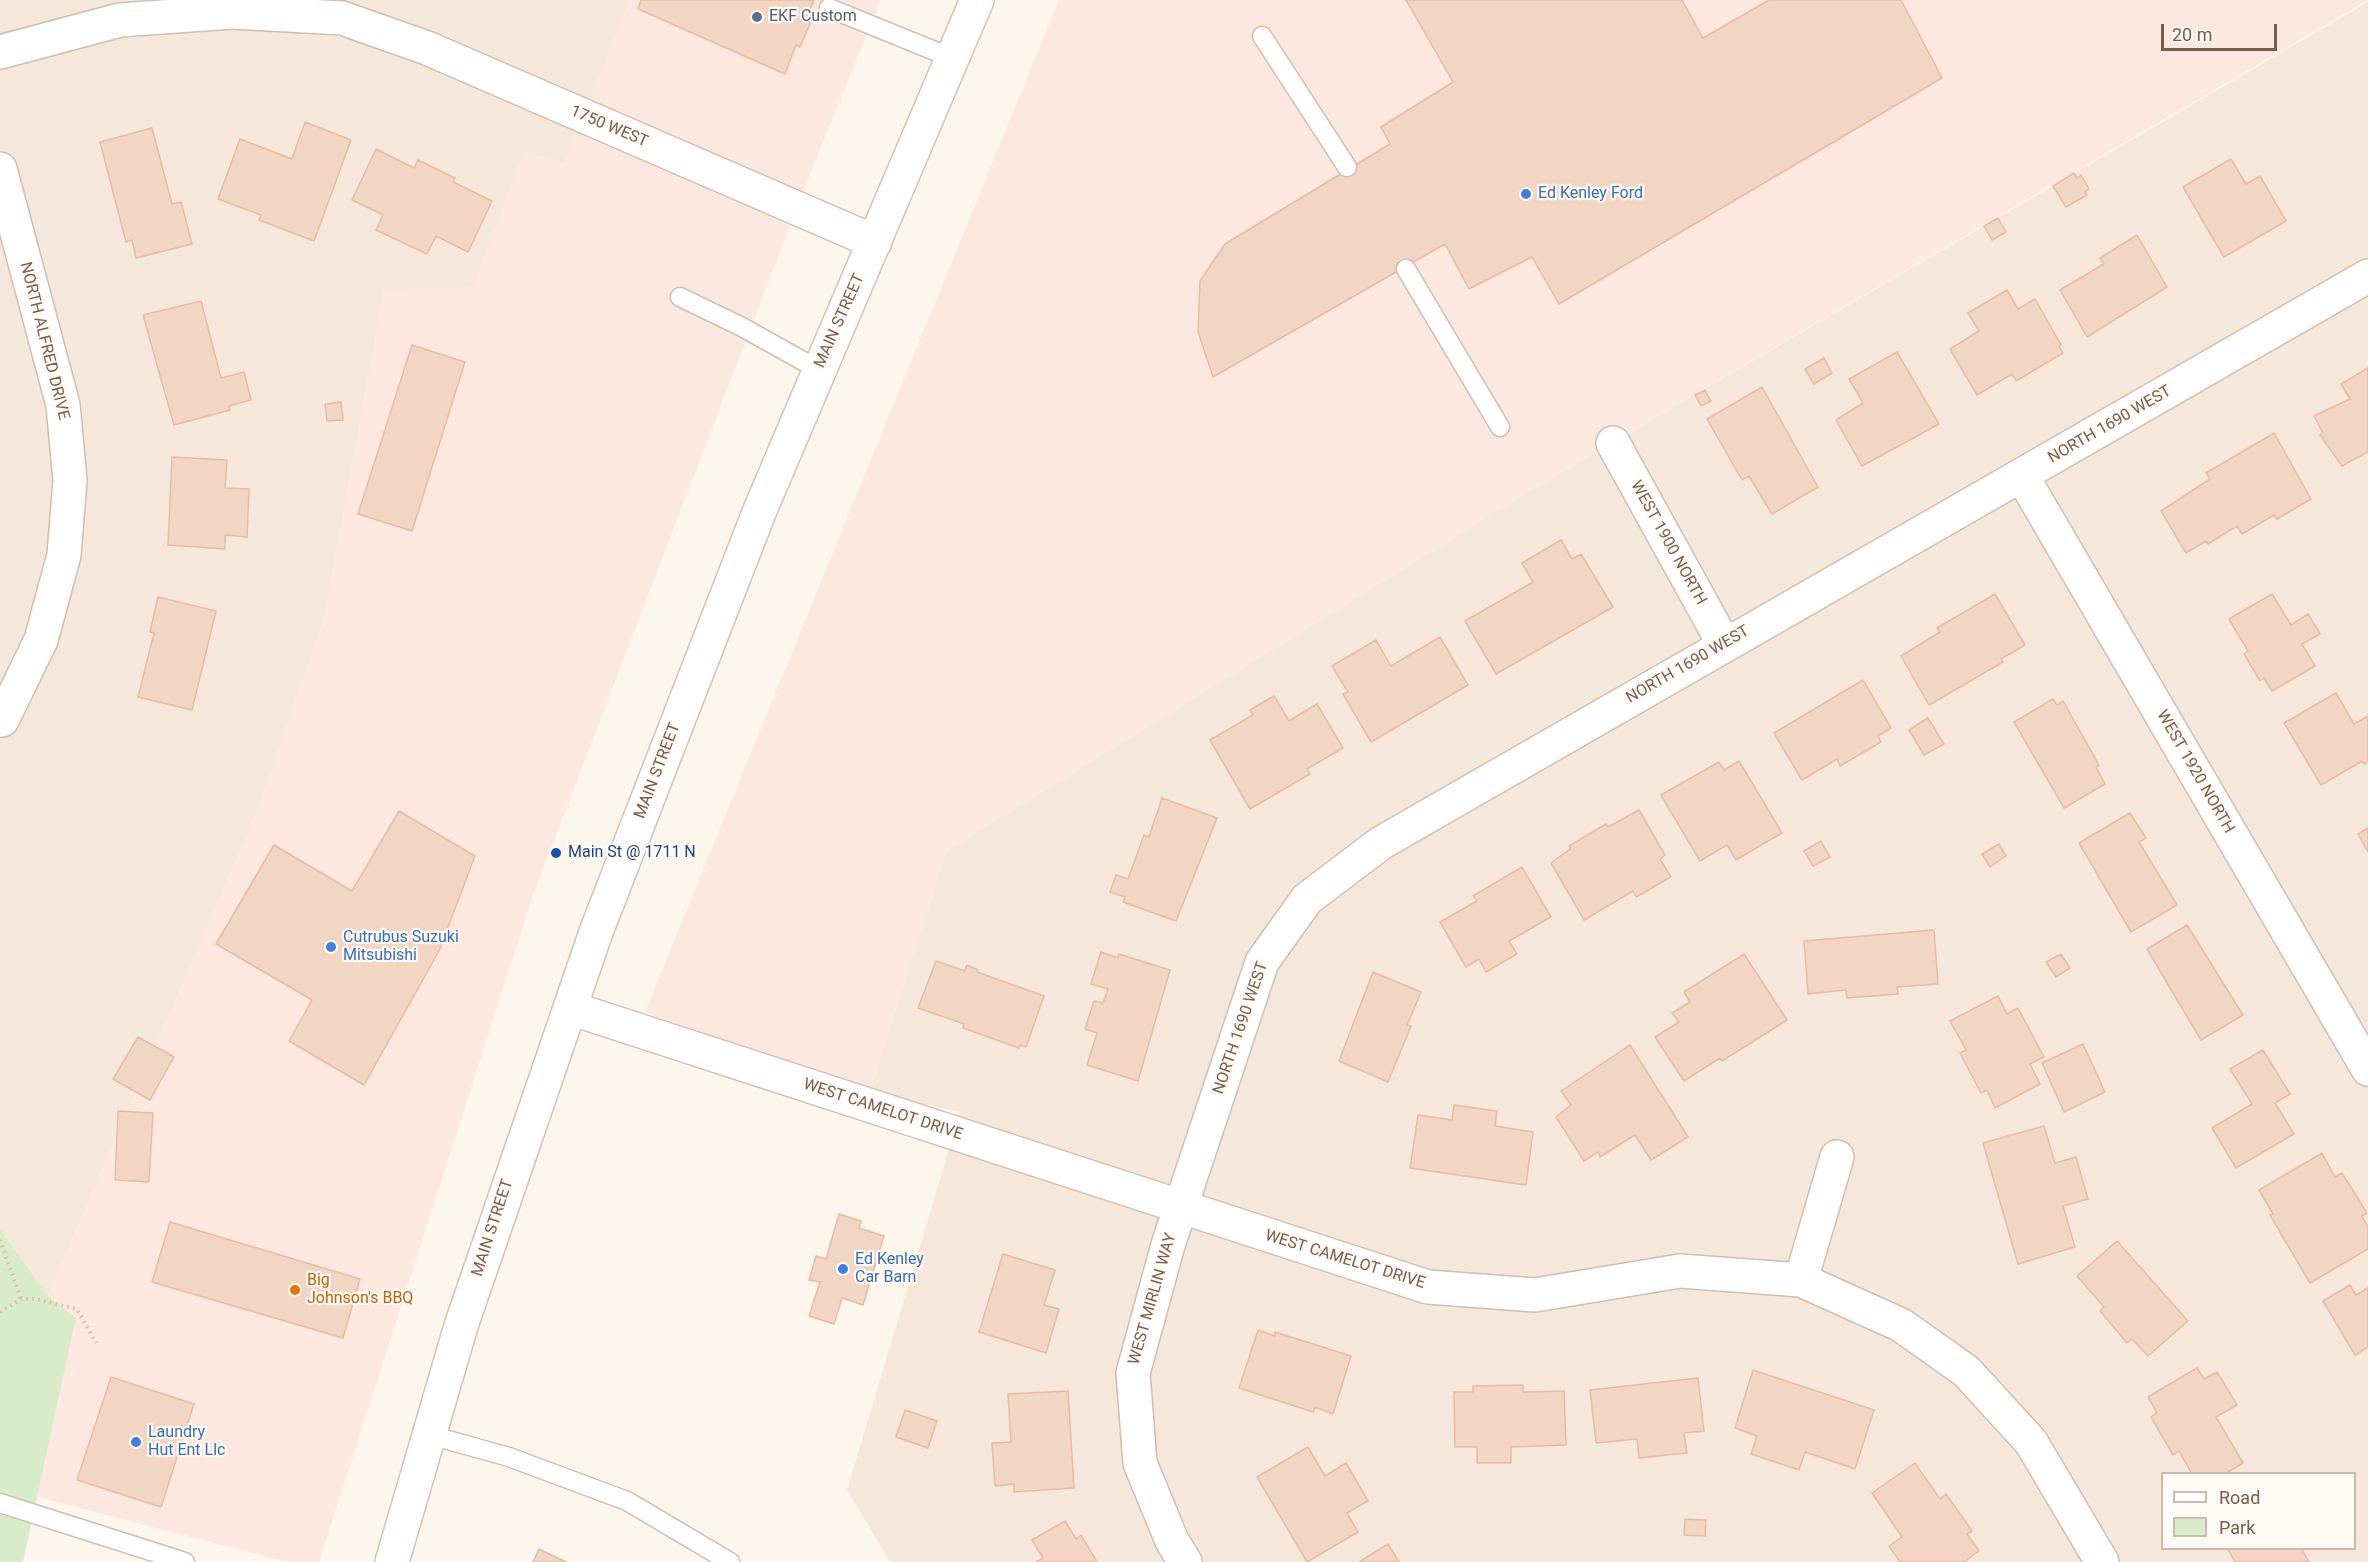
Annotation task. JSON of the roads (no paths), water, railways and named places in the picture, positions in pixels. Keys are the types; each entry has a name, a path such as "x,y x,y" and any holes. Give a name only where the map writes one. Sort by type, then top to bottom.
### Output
{"street":[{"name":"MAIN STREET","path":"392,1562 461,1326 570,1008 702,657 819,370 977,0"},
{"name":"1750 WEST","path":"0,52 120,20 232,12 343,9 427,48 875,242"},
{"name":"NORTH ALFRED DRIVE","path":"0,169 63,405 70,480 64,555 41,640 2,720"},
{"name":"NORTH 1690 WEST","path":"1180,1208 1262,962 1307,899 1381,843 2368,276"},
{"name":"WEST 1900 NORTH","path":"1613,443 1724,644"},
{"name":"WEST 1920 NORTH","path":"2022,476 2368,1069"},
{"name":"WEST CAMELOT DRIVE","path":"570,1008 1428,1287 1535,1295 1680,1271 1801,1281 1901,1325 1966,1371 2031,1442 2102,1562"},
{"path":"1801,1281 1814,1230 1838,1157"},
{"name":"WEST MIRLIN WAY","path":"1180,1208 1133,1373 1140,1463 1172,1541 1185,1562"}],"lane":[{"path":"829,8 952,58"},
{"path":"1262,36 1347,167"},
{"path":"1406,269 1500,428"},
{"path":"680,297 742,327 819,370"},
{"path":"430,1435 509,1457 627,1501 730,1562"},
{"path":"0,1503 185,1562"}],"place":[{"name":"EKF Custom","path":"757,17"},
{"name":"Ed Kenley Ford","path":"1526,194"},
{"name":"Main St @ 1711 N","path":"556,853"},
{"name":"Cutrubus Suzuki Mitsubishi","path":"331,947"},
{"name":"Ed Kenley Car Barn","path":"843,1269"},
{"name":"Big Johnson's BBQ","path":"295,1290"},
{"name":"Laundry Hut Ent Llc","path":"136,1442"}]}
